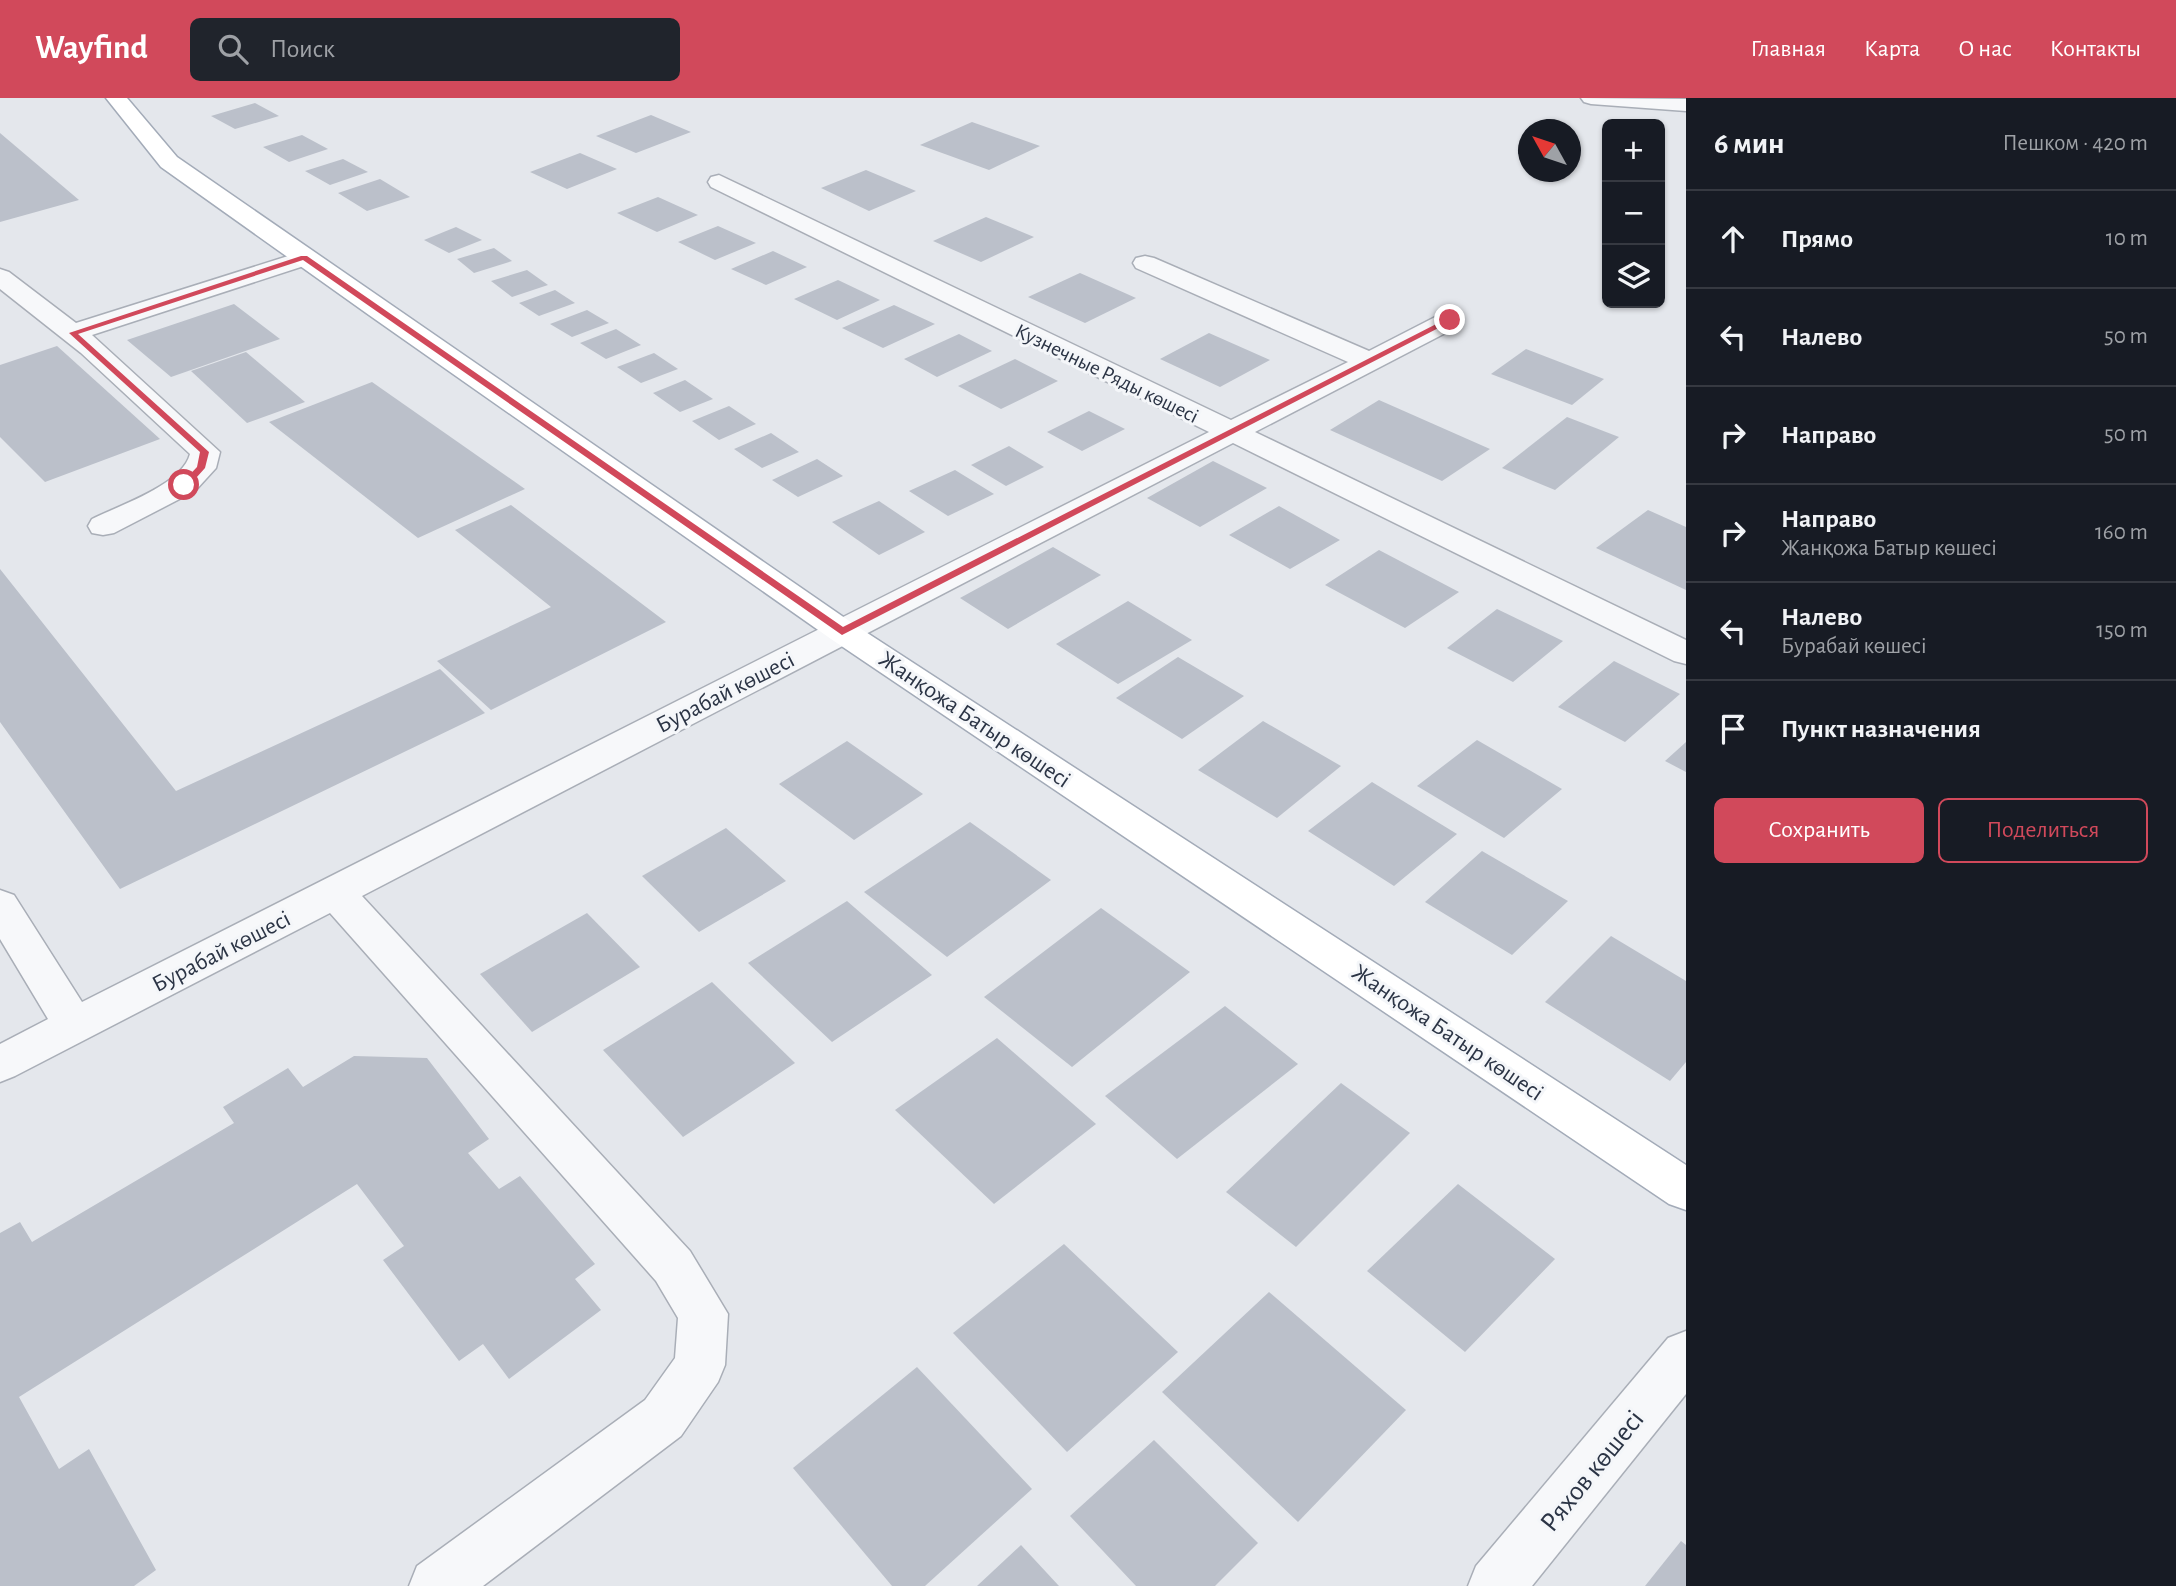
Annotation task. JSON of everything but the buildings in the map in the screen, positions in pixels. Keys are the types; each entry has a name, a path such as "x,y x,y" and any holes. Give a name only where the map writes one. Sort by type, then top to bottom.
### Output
{"main road":[{"name":"Жанқожа Батыр көшесі","path":"116,98 169,162 304,258 842,632 1686,1190"}],"street":[{"path":"1591,98 1686,105"},
{"name":"Кузнечные Ряды көшесі","path":"719,182 1686,653"},
{"path":"72,333 304,258"},
{"path":"1145,263 1369,362"},
{"path":"0,277 72,333 205,452 201,468 184,485 103,526"},
{"name":"Бурабай көшесі","path":"0,1064 1450,320"},
{"path":"335,891 673,1266 704,1314 700,1365 663,1418 437,1586"},
{"path":"0,905 74,1026"},
{"name":"Ряхов көшесі","path":"1496,1586 1686,1355"}],"route":[{"path":"184,485 201,468 205,452 72,333 304,258 842,632 1450,320"}]}
